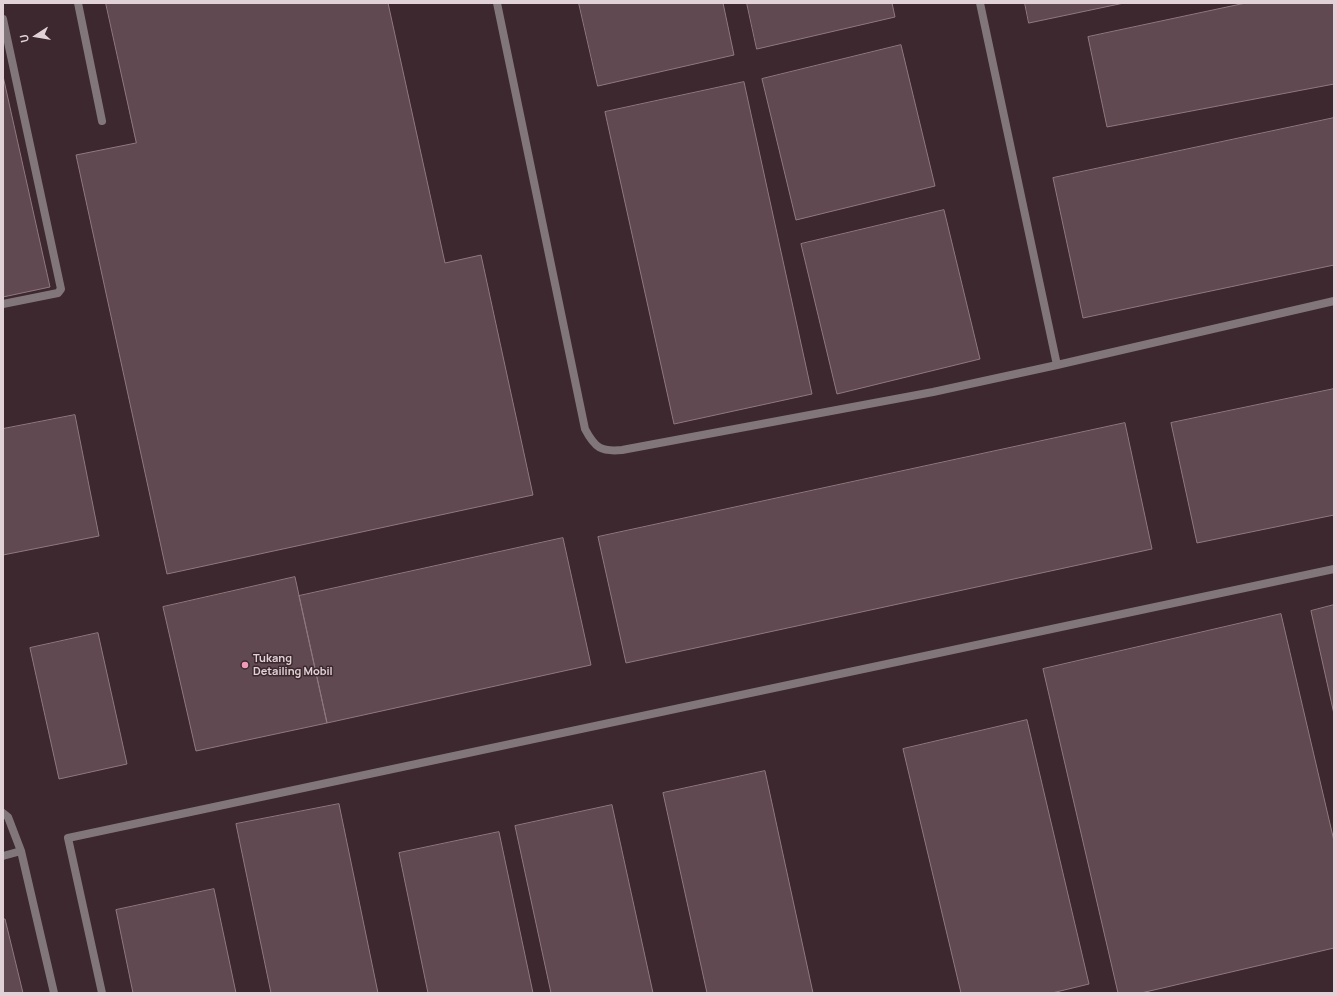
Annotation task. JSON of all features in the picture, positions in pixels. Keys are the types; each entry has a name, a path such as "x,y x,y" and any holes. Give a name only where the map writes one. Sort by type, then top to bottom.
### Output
{"lane":[{"path":"78,3 102,121"},
{"path":"496,3 585,429 591,441 598,448 609,451 630,449 933,392 1057,366 1334,301"},
{"path":"980,3 1057,366"},
{"path":"3,19 61,289 58,293 3,304"},
{"path":"102,993 68,838 1334,569"},
{"path":"3,813 8,817 21,851 54,993"},
{"path":"3,856 21,851"}],"building":[{"path":"106,3 388,3 445,263 481,255 533,495 167,574 76,155 136,143"},
{"path":"579,3 723,3 734,55 598,86"},
{"path":"747,3 892,3 895,17 757,49"},
{"path":"1025,3 1124,3 1029,23"},
{"path":"1246,3 1334,3 1334,84 1107,127 1088,37"},
{"path":"901,45 935,186 796,220 762,79"},
{"path":"3,76 50,287 3,297"},
{"path":"744,82 812,394 674,424 605,112"},
{"path":"1334,118 1334,265 1083,318 1053,178"},
{"path":"944,210 980,359 837,394 801,244"},
{"path":"1334,389 1334,515 1197,543 1171,423"},
{"path":"75,415 99,536 3,555 3,429"},
{"path":"1125,423 1152,549 626,663 598,537"},
{"path":"563,538 591,665 327,723 299,596"},
{"name":"Tukang Detailing Mobil","path":"295,577 327,723 196,751 163,607"},
{"path":"1334,605 1334,714 1311,611"},
{"path":"1281,614 1334,841 1334,948 1141,993 1118,993 1043,669"},
{"path":"98,633 127,764 59,779 30,648"},
{"path":"1027,720 1089,984 1052,993 961,993 903,749"},
{"path":"765,771 813,993 707,993 663,793"},
{"path":"339,804 378,993 271,993 236,824"},
{"path":"612,805 653,993 551,993 515,826"},
{"path":"499,832 533,993 428,993 399,853"},
{"path":"214,889 236,993 133,993 116,910"},
{"path":"3,919 5,919 23,993 3,993"}],"place":[{"name":"Tukang Detailing Mobil","path":"245,665"}]}
